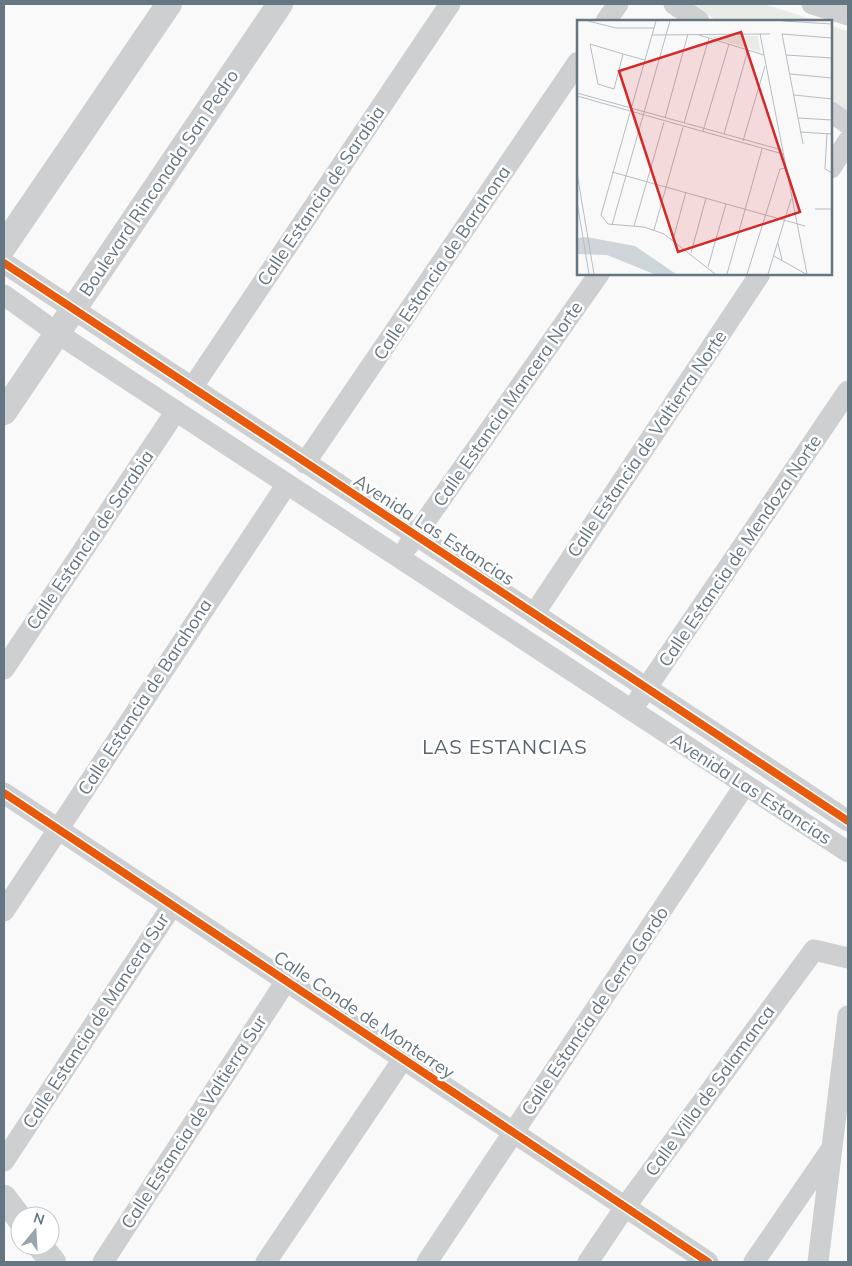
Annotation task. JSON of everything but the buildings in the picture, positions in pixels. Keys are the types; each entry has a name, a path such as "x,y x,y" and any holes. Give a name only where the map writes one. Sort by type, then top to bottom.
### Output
{"street":[{"path":"4,246 169,4"},
{"name":"Boulevard Rinconada San Pedro","path":"4,412 280,4"},
{"name":"Calle Estancia de Sarabia","path":"192,388 450,4"},
{"path":"607,20 618,4"},
{"path":"674,4 698,20"},
{"path":"812,4 848,15"},
{"name":"Calle Estancia de Barahona","path":"305,463 577,63"},
{"path":"832,113 848,124"},
{"path":"832,166 848,141"},
{"name":"Avenida Las Estancias","path":"4,263 848,821"},
{"name":"Calle Estancia Mancera Norte","path":"400,558 597,275"},
{"name":"Calle Estancia de Valtierra Norte","path":"534,614 759,275"},
{"name":"Avenida Las Estancias","path":"4,295 57,333 848,852"},
{"name":"Calle Estancia de Mendoza Norte","path":"632,710 848,391"},
{"name":"Calle Estancia de Sarabia","path":"4,669 176,411"},
{"name":"Calle Estancia de Barahona","path":"4,911 287,484"},
{"name":"Calle Estancia de Cerro Gordo","path":"427,1262 745,785"},
{"name":"Calle Conde de Monterrey","path":"4,794 708,1262"},
{"name":"Calle Estancia de Mancera Sur","path":"4,1161 172,906"},
{"name":"Calle Villa de Salamanca","path":"588,1262 625,1207 814,950 848,958"},
{"name":"Calle Estancia de Valtierra Sur","path":"102,1262 286,981"},
{"path":"818,1262 848,1016"},
{"path":"266,1262 403,1059"},
{"path":"754,1262 832,1149"}],"shaded area":[{"path":"692,4 764,4 814,20 716,20"},
{"path":"832,26 848,31 848,112 832,101"}],"cycle path":[{"path":"4,263 848,821"},
{"path":"4,793 708,1262"}],"district":[{"name":"LAS ESTANCIAS","path":"505,747"}]}
